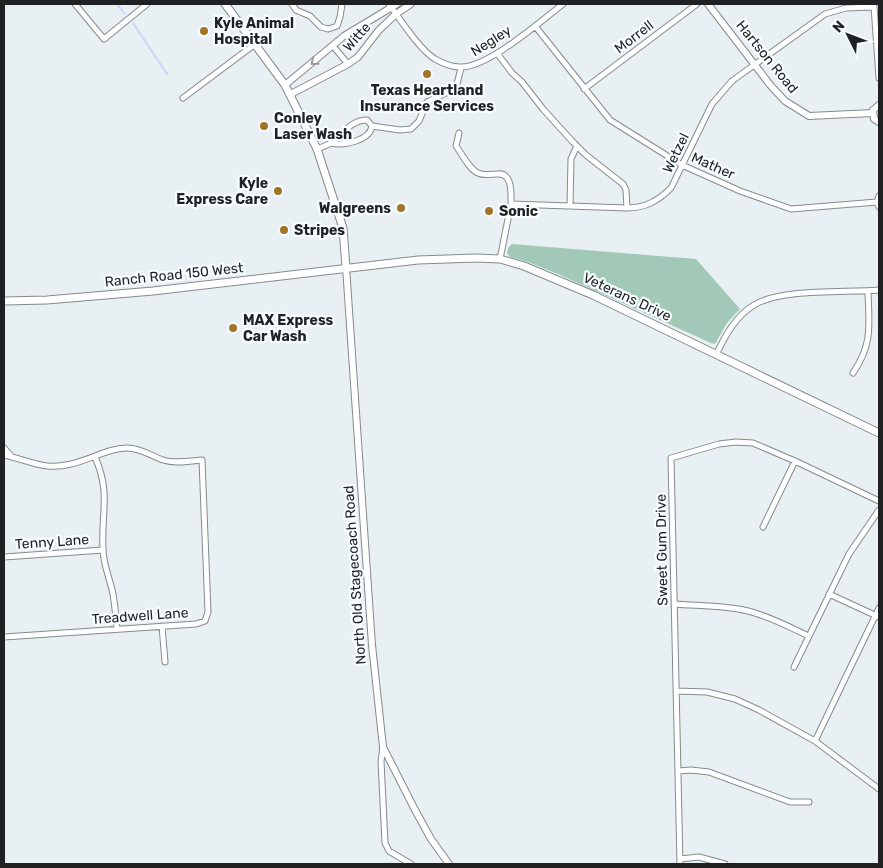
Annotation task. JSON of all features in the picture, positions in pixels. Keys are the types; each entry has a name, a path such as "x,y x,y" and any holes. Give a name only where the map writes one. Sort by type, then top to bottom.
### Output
{"main road":[{"path":"225,4 291,94 317,149 343,228 346,267"},
{"name":"Veterans Drive","path":"346,267 418,260 476,258 500,260 524,266 593,295 717,353 879,433"},
{"name":"Ranch Road 150 West","path":"4,301 47,300 153,291 346,267"}],"street":[{"path":"75,4 104,39 147,4"},
{"path":"292,4 296,10 310,16 321,26 328,29 337,26"},
{"path":"337,26 342,4"},
{"name":"Witte","path":"291,94 358,57 379,30 396,14 411,4"},
{"name":"Negley","path":"392,5 396,14 424,50 435,59 461,68 475,65 497,53 563,4"},
{"name":"Morrell","path":"584,89 697,4"},
{"name":"Hartson Road","path":"708,4 785,101 809,116 873,113"},
{"name":"Witte","path":"285,85 344,36 392,5"},
{"path":"874,5 879,78"},
{"name":"Wetzel","path":"511,204 639,208 661,198 671,188 712,104 732,81 825,14 846,8 874,5"},
{"path":"337,26 344,36"},
{"name":"Mather","path":"535,26 610,120 682,165 740,191 791,209 878,205"},
{"path":"183,98 255,44"},
{"path":"333,46 348,64"},
{"path":"497,53 512,73 577,146 623,184 626,190 627,208"},
{"path":"317,149 331,143 352,125 361,120 367,120 372,126 400,130 411,129 419,121 427,102 456,88 461,68"},
{"path":"879,105 873,110 874,119 879,122"},
{"path":"331,143 342,144 366,137 371,131 372,126"},
{"path":"459,133 456,146 472,169 483,174 500,173 506,176 511,186 511,204 500,260"},
{"path":"570,206 571,159 577,146"},
{"path":"878,205 879,196"},
{"name":"North Old Stagecoach Road","path":"346,267 372,646 383,747 414,808 449,864"},
{"path":"717,353 726,333 733,324 754,305 764,300 793,294 879,290"},
{"path":"853,373 862,360 868,343 868,291"},
{"name":"Sweet Gum Drive","path":"680,861 672,458 719,444 753,443 879,501"},
{"path":"4,448 11,456"},
{"name":"Treadwell Lane","path":"4,637 202,623 207,617 202,460 166,461 138,449 126,448 95,457"},
{"path":"4,455 48,466 71,464 95,457 101,470 105,499 102,550 113,594 117,629"},
{"path":"763,527 795,461"},
{"path":"794,667 849,554 879,510"},
{"name":"Tenny Lane","path":"4,557 102,550"},
{"path":"829,594 877,616"},
{"path":"674,604 748,611 774,620 809,636"},
{"path":"815,741 877,616 879,608"},
{"path":"162,626 166,662"},
{"path":"676,691 707,692 734,699 759,710 815,741 879,789"},
{"path":"383,747 381,761 385,843 389,851 411,864"},
{"path":"678,771 709,772 790,802 809,802"},
{"path":"680,861 699,858 724,864"}],"green space":[{"path":"512,244 696,259 740,309 727,323 715,344 711,343 558,274 510,257 507,253 508,248"}],"waterway":[{"path":"117,4 125,14"},
{"path":"133,23 167,74"}],"place":[{"name":"Kyle Animal Hospital","path":"204,31"},
{"name":"Texas Heartland Insurance Services","path":"427,74"},
{"name":"Conley Laser Wash","path":"264,126"},
{"name":"Kyle Express Care","path":"278,191"},
{"name":"Walgreens","path":"401,208"},
{"name":"Sonic","path":"489,211"},
{"name":"Stripes","path":"284,230"},
{"name":"MAX Express Car Wash","path":"233,328"}]}
